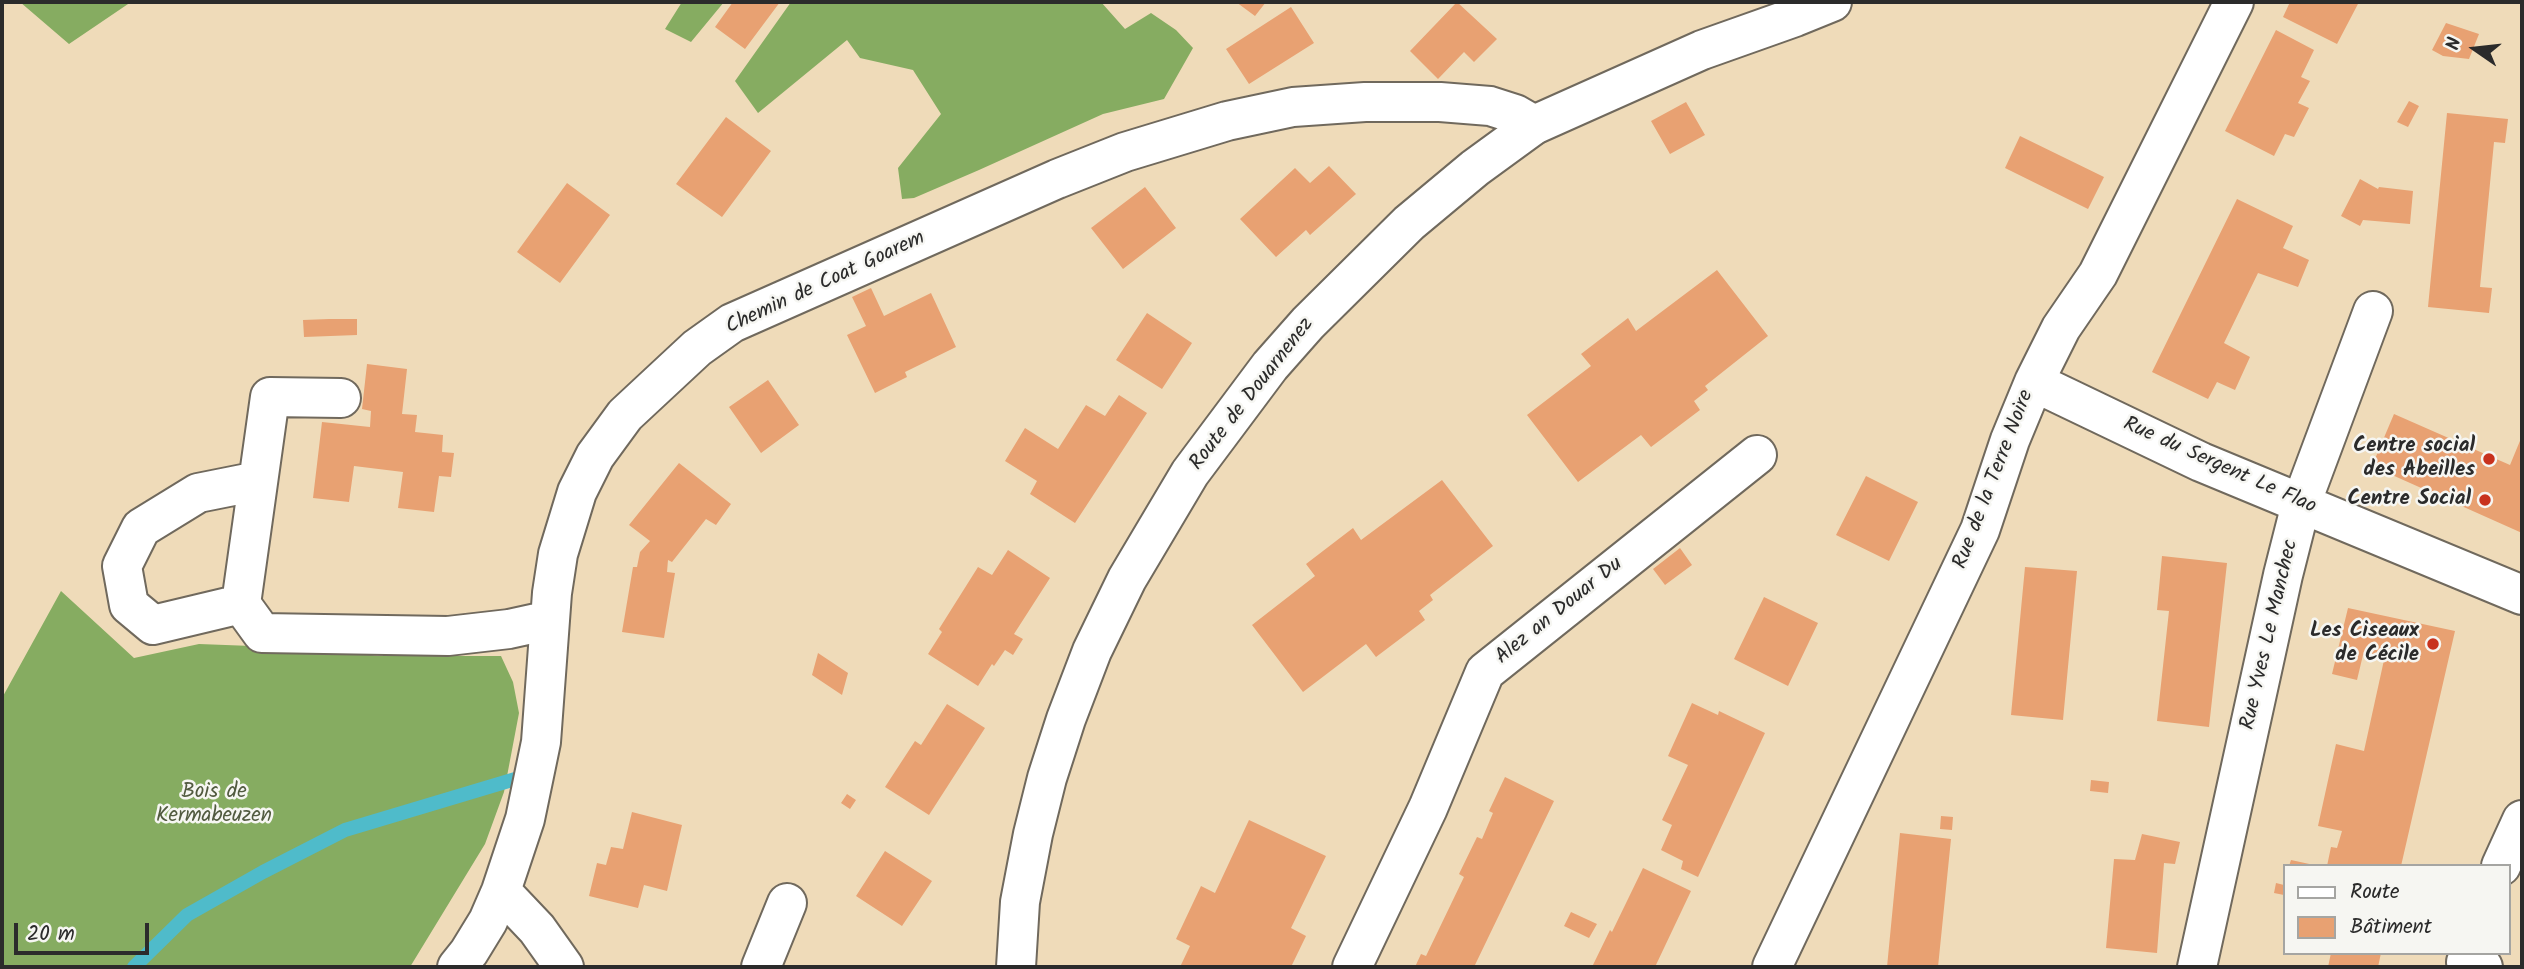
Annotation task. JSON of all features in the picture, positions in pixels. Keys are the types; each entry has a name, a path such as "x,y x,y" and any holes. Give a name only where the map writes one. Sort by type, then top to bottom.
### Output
{"street":[{"name":"Route de Douarnenez","path":"1016,967 1020,902 1033,834 1066,719 1092,651 1127,579 1190,473 1270,366 1308,323 1409,223 1475,168 1534,125 1702,50 1796,18 1832,2"},
{"name":"Rue de la Terre Noire","path":"1772,967 1980,530 2010,440 2034,382 2061,328 2098,274 2234,2"},
{"name":"Chemin de Coat Goarem","path":"457,967 488,921 502,891 533,786 541,742 558,554 577,492 595,456 634,406 697,348 732,323 1057,179 1125,152 1227,121 1293,107 1440,102 1490,106 1515,114 1534,125"},
{"name":"Rue Yves Le Manchec","path":"2197,967 2301,504 2373,312"},
{"name":"Rue du Sergent Le Flao","path":"2034,382 2201,462 2522,595"},
{"path":"341,398 270,397 241,604 262,634 448,636 509,629 550,620"},
{"name":"Alez an Douar Du","path":"1352,967 1428,807 1485,672 1757,455"},
{"path":"241,604 152,625 129,606 122,566 141,528 152,521 198,494 258,481"},
{"path":"2502,864 2522,820"},
{"path":"502,891 537,929 564,967"},
{"path":"761,967 787,903"}],"green space":[{"path":"20,2 131,2 69,44"},
{"path":"682,2 724,2 691,42 665,29"},
{"path":"791,2 1101,2 1125,29 1151,13 1176,30 1193,48 1164,99 1103,114 914,198 902,199 898,168 941,114 913,70 860,58 847,40 758,113 735,81"},
{"name":"Bois de Kermabeuzen","path":"61,591 134,658 199,644 331,649 378,656 501,656 513,682 519,713 504,792 485,844 410,967 2,967 2,698"}],"building":[{"path":"733,2 780,2 745,49 715,27"},
{"path":"1236,2 1266,2 1255,16"},
{"path":"1457,2 1497,39 1474,62 1464,52 1438,79 1410,51"},
{"path":"2290,2 2359,2 2337,44 2283,17"},
{"path":"1291,7 1314,43 1249,84 1226,49"},
{"path":"2446,23 2479,34 2469,59 2443,56 2432,50"},
{"path":"2276,30 2314,50 2301,77 2310,81 2298,103 2309,108 2294,137 2285,134 2274,156 2225,131"},
{"path":"2409,101 2419,106 2408,127 2397,122"},
{"path":"1686,102 1705,135 1670,154 1651,121"},
{"path":"2447,113 2508,119 2505,143 2494,142 2480,287 2492,288 2489,313 2428,307"},
{"path":"726,117 771,151 722,217 676,184"},
{"path":"2020,136 2104,177 2088,209 2005,168"},
{"path":"1329,166 1356,194 1310,235 1306,230 1276,257 1240,219 1295,168 1310,183"},
{"path":"2360,179 2378,189 2413,191 2410,224 2363,220 2360,226 2341,216"},
{"path":"567,183 610,215 560,283 517,252"},
{"path":"1145,187 1176,228 1123,269 1091,228"},
{"path":"2237,199 2293,226 2283,248 2309,260 2298,287 2258,273 2224,343 2250,357 2235,390 2217,382 2208,399 2152,372"},
{"path":"1717,270 1768,336 1705,386 1708,390 1694,401 1700,410 1651,447 1641,435 1578,482 1527,415 1591,366 1581,354 1628,318 1636,331"},
{"path":"871,288 884,316 931,293 956,347 905,372 907,377 875,393 847,335 866,326 852,297"},
{"path":"1147,313 1192,343 1162,389 1116,360"},
{"path":"357,319 357,335 304,337 303,320"},
{"path":"367,364 407,369 402,414 417,415 415,432 443,435 442,452 454,453 451,477 439,476 434,512 398,508 403,472 354,466 349,502 313,498 322,422 370,427 371,411 362,409"},
{"path":"768,380 799,425 761,453 729,407"},
{"path":"1119,395 1147,413 1075,523 1030,494 1037,481 1005,461 1025,428 1058,449 1086,405 1105,416"},
{"name":"Centre Social","path":"2394,414 2510,465 2522,436 2522,533 2372,466"},
{"path":"679,463 731,504 716,525 706,519 672,562 668,560 667,572 675,573 664,638 622,632 633,567 637,567 640,552 650,541 629,525"},
{"path":"1866,476 1918,502 1889,561 1836,535"},
{"path":"1442,480 1493,546 1430,595 1433,600 1419,611 1425,620 1376,657 1366,644 1303,692 1252,625 1315,576 1306,564 1353,528 1361,540"},
{"path":"1680,548 1692,565 1665,585 1653,569"},
{"path":"1008,550 1050,578 1014,634 1023,639 1013,655 1005,650 978,686 928,654 942,632 939,629 978,567 992,575"},
{"path":"2162,556 2227,563 2209,727 2157,721 2169,611 2157,610"},
{"path":"2025,567 2077,571 2063,720 2011,715"},
{"path":"1764,597 1818,623 1788,686 1734,659"},
{"path":"2348,608 2455,631 2401,864 2327,864 2331,847 2337,848 2342,831 2318,826 2336,744 2364,751 2384,660 2363,655 2357,680 2332,674"},
{"path":"818,653 848,673 842,695 812,675"},
{"path":"1692,703 1718,715 1719,711 1765,733 1698,877 1681,869 1683,861 1661,850 1672,825 1662,820 1688,765 1668,756"},
{"path":"947,704 985,728 929,815 885,787 915,741 921,745"},
{"path":"1505,777 1554,801 1474,967 1415,967 1421,954 1426,956 1464,877 1459,874 1477,837 1482,839 1493,813 1489,811"},
{"path":"2091,780 2109,782 2108,793 2090,791"},
{"path":"847,794 856,800 850,809 841,803"},
{"path":"632,812 682,825 667,891 644,885 638,908 589,896 597,863 606,865 611,847 623,849"},
{"path":"1941,816 1953,817 1952,830 1940,829"},
{"path":"1249,820 1326,856 1291,928 1306,936 1291,967 1180,967 1190,946 1176,939 1201,886 1215,893"},
{"path":"1900,833 1951,839 1938,967 1887,967"},
{"path":"2142,834 2180,842 2175,864 2164,863 2157,953 2106,948 2114,859 2135,860"},
{"path":"885,851 932,881 902,926 856,896"},
{"path":"2291,860 2309,864 2290,864"},
{"path":"1643,868 1691,891 1655,967 1592,967 1610,930 1612,932"},
{"path":"2276,883 2282,884 2282,895 2274,893"},
{"path":"1571,912 1597,924 1589,938 1564,926"},
{"path":"2331,955 2381,955 2378,967 2328,967"}],"waterway":[{"path":"134,967 187,915 345,830 532,774"}],"place":[{"name":"Centre social des Abeilles","path":"2489,459"},
{"name":"Centre Social","path":"2485,500"},
{"name":"Les Ciseaux de Cécile","path":"2433,644"}]}
